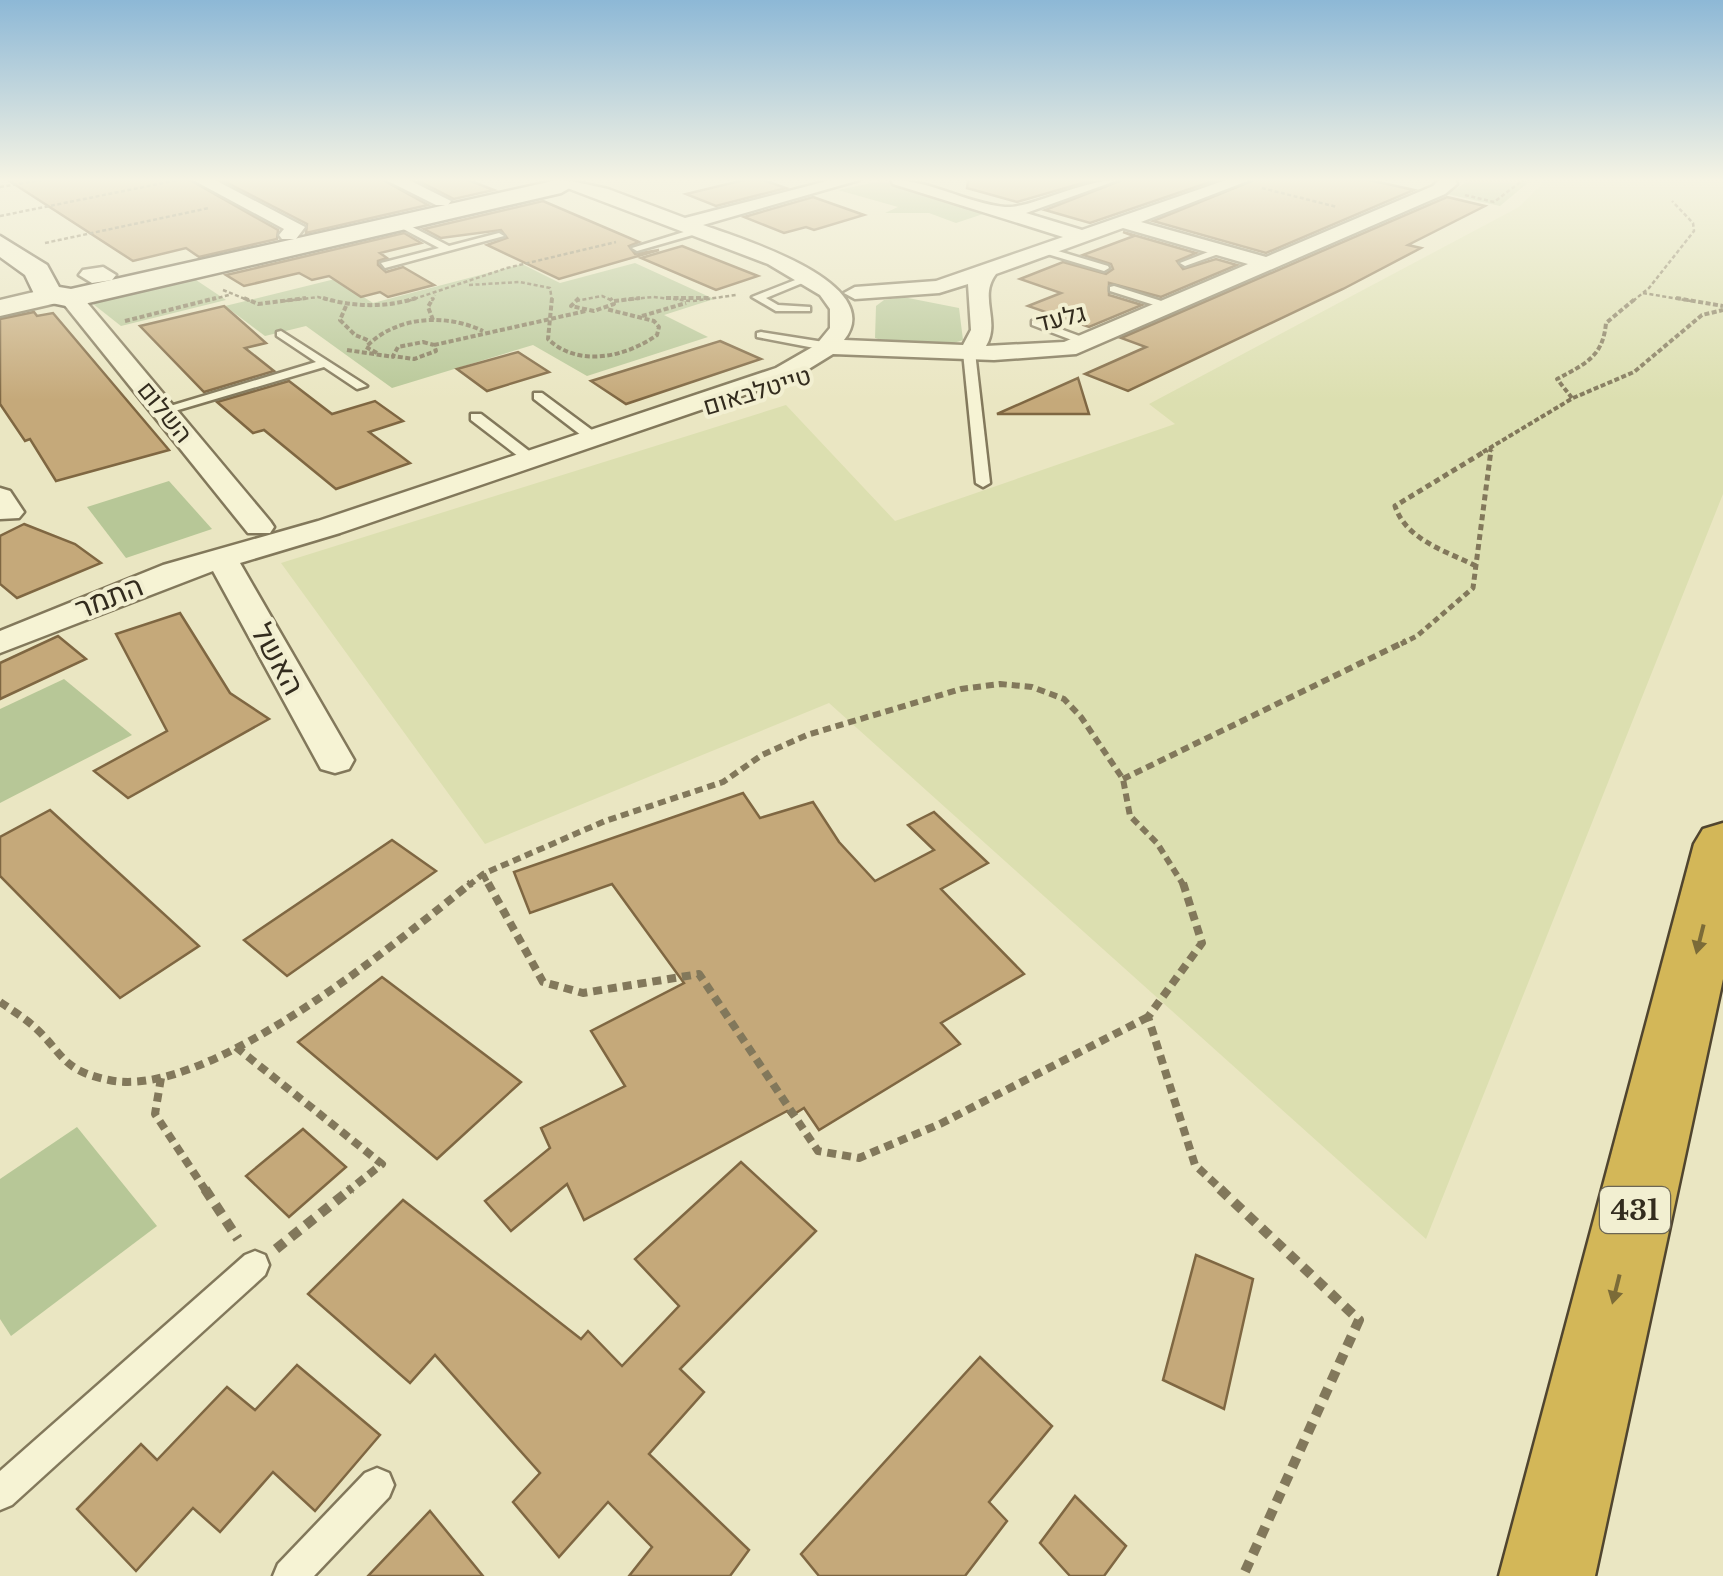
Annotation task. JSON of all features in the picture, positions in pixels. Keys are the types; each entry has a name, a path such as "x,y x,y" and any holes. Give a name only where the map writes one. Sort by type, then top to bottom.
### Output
{"highway":[{"name":"431","path":"1546,1576 1723,844"}],"main road":[{"path":"13,254 38,271 56,294 79,267 170,254"},
{"path":"58,254 79,267 172,254"}],"street":[{"path":"759,254 812,277"},
{"path":"780,254 820,267 854,293 861,306 864,328 841,348"},
{"path":"918,291 986,273 1038,254"},
{"path":"1233,254 1270,264"},
{"name":"גלעד","path":"841,348 1047,352 1089,342 1294,254"},
{"path":"968,352 980,342 982,319 977,285 986,273"},
{"name":"טייטלבאום","path":"222,558 605,436 780,389 823,370 841,348 839,306 833,295 812,277"},
{"path":"854,293 918,291 952,296 1006,344 1047,352"},
{"path":"0,308 56,294"},
{"name":"השלום","path":"56,294 96,329 259,527"},
{"name":"התמר","path":"0,644 140,584 222,558"},
{"name":"האשל","path":"222,558 335,760"}],"lane":[{"path":"384,265 432,254"},
{"path":"1059,254 1104,268"},
{"path":"1185,264 1212,254"},
{"path":"757,297 812,277"},
{"path":"1114,289 1170,307"},
{"path":"757,297 776,308 806,308"},
{"path":"1036,323 1089,342"},
{"path":"281,334 362,386"},
{"path":"760,335 841,348"},
{"path":"968,352 983,484"},
{"path":"163,410 325,362"},
{"path":"538,396 605,436"},
{"path":"476,417 532,460"},
{"path":"0,1494 255,1266"},
{"path":"290,1576 378,1485"}],"path":[{"path":"79,267 112,254"},
{"path":"1573,398 1557,380 1601,352 1607,344 1606,324 1643,293 1675,254"},
{"path":"434,345 436,351 422,358 400,359 392,353 415,342 434,345 548,317 606,309 642,316 658,327 658,335 633,350 584,355 553,346 548,339 548,317 552,296 550,288 500,282 454,287"},
{"path":"432,320 428,313 430,299 439,292"},
{"path":"1643,293 1723,308"},
{"path":"96,329 230,294"},
{"path":"642,316 724,294 757,297"},
{"path":"586,312 573,308 571,303 595,296 614,301 654,297 692,301"},
{"path":"606,309 614,301"},
{"path":"346,305 340,320 355,335 370,341"},
{"path":"1476,566 1405,527 1396,516 1395,506 1573,398 1634,372 1702,316 1723,308"},
{"path":"377,352 366,347 370,341 398,326 432,320 484,331"},
{"path":"1123,779 1417,636 1472,588 1490,447"},
{"path":"0,1002 33,1025 63,1063 111,1082 162,1078 236,1047 352,978 483,874 604,821 723,782 762,754 806,736 961,690 1016,686 1064,699 1082,717 1123,779 1130,816 1156,843 1183,882 1202,943 1148,1017 940,1124 859,1158 818,1150 699,974 583,994 543,982 483,874"},
{"path":"1148,1017 1195,1164 1360,1320 1242,1576"},
{"path":"162,1078 155,1114 255,1266 382,1164 236,1047"}],"green space":[{"path":"1432,254 1723,254 1723,494 1426,1239 829,703 485,844 281,563 786,405 895,521 1175,424 1149,404"},
{"path":"635,263 714,299 664,315 708,337 587,376 533,345 392,388 306,326 265,336 225,306 335,279 373,303 522,264 560,283"},
{"path":"190,276 226,300 121,326 88,300"},
{"path":"903,297 959,308 963,340 919,346 875,338 876,306 884,300"},
{"path":"169,481 212,529 126,558 87,507"},
{"path":"64,679 132,735 0,803 0,709"},
{"path":"77,1127 157,1226 11,1336 0,1319 0,1179"}],"building":[{"path":"121,254 163,254 133,261"},
{"path":"317,254 381,254 387,258 378,261 378,265 386,272 403,267 434,285 388,297 380,292 361,297 329,276 312,280 299,273 244,286 226,275"},
{"path":"505,254 647,254 559,279"},
{"path":"656,254 701,254 758,276 716,290 641,258"},
{"path":"1195,254 1177,261 1183,269 1216,259 1237,265 1161,297 1109,283 1109,295 1142,305 1089,327 1028,306 1061,293 1020,279 1063,262 1106,274 1113,269 1111,264 1083,255"},
{"path":"1316,254 1410,254 1128,391 1085,374 1146,347 1121,338"},
{"path":"224,306 266,343 245,348 274,371 204,392 140,326"},
{"path":"34,312 37,316 53,313 169,450 56,481 30,439 25,441 0,404 0,319"},
{"path":"720,341 761,359 626,404 591,381"},
{"path":"518,352 549,372 487,391 457,369"},
{"path":"1078,378 1089,414 997,414"},
{"path":"289,381 332,414 375,401 403,421 369,432 410,463 336,489 264,430 253,433 217,402"},
{"path":"24,524 75,544 101,563 17,598 0,584 0,536"},
{"path":"180,613 230,693 269,719 128,798 94,771 167,731 116,634"},
{"path":"58,636 86,659 0,699 0,663"},
{"path":"743,793 760,818 813,802 839,842 875,881 934,850 908,825 934,812 988,863 941,889 1024,974 941,1023 960,1044 819,1130 804,1108 791,1116 787,1111 584,1220 567,1184 511,1231 485,1201 550,1148 541,1128 625,1086 591,1031 684,983 612,884 530,913 514,872"},
{"path":"50,810 199,946 120,998 0,876 0,837"},
{"path":"392,840 436,871 287,976 244,940"},
{"path":"382,977 521,1082 437,1159 298,1042"},
{"path":"303,1129 346,1167 289,1217 246,1176"},
{"path":"741,1162 816,1231 680,1369 704,1392 649,1454 749,1550 730,1576 629,1576 652,1547 608,1502 559,1557 513,1502 540,1473 435,1355 410,1383 308,1294 403,1200 581,1339 588,1331 622,1366 679,1306 635,1259"},
{"path":"1196,1255 1253,1279 1224,1409 1163,1380"},
{"path":"980,1357 1052,1426 989,1502 1007,1521 965,1576 819,1576 801,1554"},
{"path":"297,1365 380,1435 315,1511 273,1472 220,1532 193,1508 136,1571 77,1509 141,1444 157,1460 227,1387 255,1410"},
{"path":"1075,1496 1126,1546 1104,1576 1070,1576 1040,1543"},
{"path":"430,1511 483,1576 368,1576"}]}
